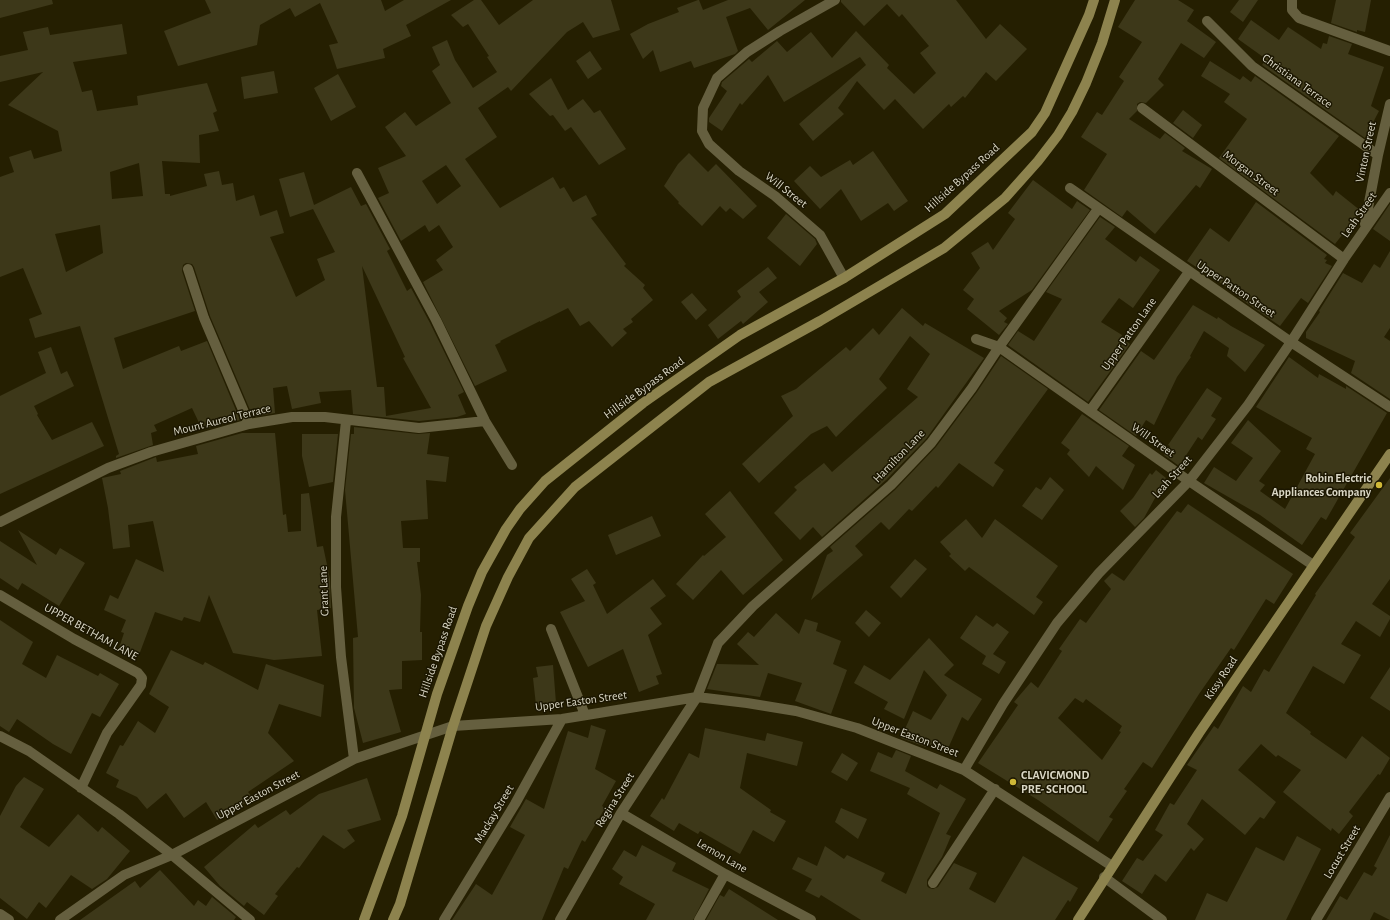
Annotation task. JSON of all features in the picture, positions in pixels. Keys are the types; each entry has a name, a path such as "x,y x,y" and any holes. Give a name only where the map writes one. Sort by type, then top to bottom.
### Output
{"street":[{"name":"Will Street","path":"835,0 780,31 747,52 717,78 703,108 702,131 709,144 739,171 775,196 820,235 844,278"},
{"name":"Hillside Bypass Road","path":"364,920 402,816 424,736 460,628 482,572 506,529 545,481 643,403 740,335 844,278 945,214 1032,132 1046,113 1055,96 1090,15 1094,0"},
{"path":"393,920 416,851 453,726 486,626 508,577 530,538 575,487 709,382 820,321 944,248 1005,198 1038,161 1058,135 1072,112 1086,83 1102,43 1115,0"},
{"path":"1292,5 1299,18 1390,51"},
{"name":"Christiana Terrace","path":"1207,21 1252,66 1378,155"},
{"name":"Vinton Street","path":"1365,228 1378,155 1390,104"},
{"name":"Morgan Street","path":"1142,108 1344,258"},
{"path":"357,174 436,320 485,421 512,465"},
{"name":"Upper Patton Street","path":"1070,188 1098,209 1291,342 1390,407"},
{"name":"Leah Street","path":"964,770 1003,704 1057,623 1099,573 1189,481 1248,405 1291,342 1344,258 1390,193"},
{"name":"Hamilton Lane","path":"697,697 718,643 753,606 891,485 931,443 972,388 999,347 1098,209"},
{"path":"188,269 204,318 249,424"},
{"name":"Upper Patton Lane","path":"1090,411 1189,272"},
{"name":"Will Street","path":"976,339 999,347 1189,481 1313,565"},
{"name":"Mount Aureol Terrace","path":"0,522 108,468 151,452 249,424 292,417 325,417 420,428 485,421"},
{"name":"Grant Lane","path":"346,420 336,517 336,587 341,657 354,759"},
{"name":"Kissy Road","path":"1078,920 1104,877 1199,733 1390,454"},
{"name":"UPPER BETHAM LANE","path":"0,596 74,639 138,672 142,678 141,685 107,733 81,788"},
{"path":"551,630 585,715"},
{"name":"Upper Easton Street","path":"60,920 124,875 172,855 354,759 453,726 562,719 697,697 747,703 809,715 857,728 964,770 1112,866"},
{"name":"Regina Street","path":"560,920 621,813 697,697"},
{"name":"Mackay Street","path":"444,920 515,804 562,719"},
{"path":"0,736 29,751 119,814 172,855 250,920"},
{"path":"933,883 995,790"},
{"name":"Locust Street","path":"1316,920 1390,798"},
{"name":"Lemon Lane","path":"621,813 725,874 812,920"},
{"path":"699,920 725,874"},
{"path":"1104,877 1162,920"},
{"path":"0,914 9,920"}],"building":[{"path":"0,0 52,0 53,4 0,18"},
{"path":"205,0 381,0 385,11 404,0 451,0 406,25 411,36 383,49 385,58 337,69 329,45 338,43 320,3 295,17 290,8 260,25 257,45 178,66 164,31 211,13"},
{"path":"474,0 481,0 499,25 533,0 611,0 620,30 593,38 583,22 567,32 511,91 508,87 478,108 497,137 465,159 500,208 553,177 560,189 564,187 573,202 586,195 597,215 591,218 626,264 624,266 645,285 643,288 653,300 631,319 633,322 623,329 627,333 612,347 589,321 580,326 568,308 540,321 495,345 507,371 475,386 423,282 443,270 436,260 453,247 439,225 429,232 425,225 401,241 378,198 389,193 378,168 406,156 385,127 405,112 416,126 451,103 432,71 440,65 432,47 447,40 455,60 473,88 497,72 487,57 489,56 468,24 463,27 451,15","holes":["446,165 461,186 437,204 422,181"]},
{"path":"698,0 703,10 728,0 805,0 768,30 750,8 726,17 738,51 735,54 694,68 691,61 660,72 653,50 643,59 630,34 648,24 679,12 677,8"},
{"path":"841,0 956,0 986,39 1000,24 1027,49 996,81 986,72 965,98 963,96 951,107 949,104 923,129 895,99 884,110 857,81 838,108 844,114 813,141 799,124 866,65 860,57 784,102 768,75 742,105 740,103 722,131 709,122 709,118 727,91 721,86 722,82 749,59 752,62 777,41 787,52 811,32 832,58 856,31 889,65 887,68 914,94 936,73 920,53 929,46 902,14 899,17 887,4 864,26 841,2"},
{"path":"1135,0 1178,0 1194,10 1187,21 1216,42 1204,58 1181,43 1158,79 1164,85 1146,103 1140,102 1137,104 1137,111 1129,119 1160,139 1165,133 1185,148 1182,151 1212,169 1200,188 1196,185 1155,234 1127,210 1122,217 1084,190 1107,154 1081,137 1097,112 1102,115 1124,81 1119,77 1142,42 1118,27"},
{"path":"1239,0 1258,0 1243,22 1230,12"},
{"path":"1336,0 1371,0 1365,32 1357,30 1357,32 1331,23"},
{"path":"1251,20 1279,40 1288,27 1321,49 1323,43 1327,44 1329,36 1352,44 1348,54 1384,67 1371,106 1379,111 1365,138 1262,65 1266,59 1238,39"},
{"path":"122,24 127,54 73,62 82,92 92,90 97,111 138,105 137,96 207,83 217,111 213,113 219,131 199,135 200,163 162,161 165,194 170,194 170,196 207,186 204,174 219,171 222,185 233,183 236,201 254,195 260,216 277,210 284,233 270,237 296,297 325,280 317,259 335,252 313,209 290,217 279,179 304,172 314,205 351,187 361,206 366,204 390,249 387,251 407,291 411,288 430,323 464,392 458,395 466,414 457,417 419,421 353,414 351,390 319,392 321,403 292,409 287,386 273,388 275,413 253,417 210,316 194,267 192,264 186,263 183,265 182,271 195,311 114,338 123,369 179,346 181,351 207,341 240,420 202,429 192,408 154,425 157,431 151,433 153,445 116,458 119,454 80,326 35,338 29,319 42,314 23,268 0,277 0,177 14,172 9,157 31,150 34,159 62,151 58,131 8,105 43,72 0,82 0,56 28,50 23,32 48,27 50,35","holes":["139,163 143,196 112,199 110,172","100,225 103,253 66,272 55,234","362,266 405,357 403,358 431,408 386,416 384,387 377,387"]},
{"path":"590,51 602,69 588,79 576,61"},
{"path":"1210,61 1240,80 1243,76 1251,82 1255,76 1339,136 1310,173 1333,196 1336,191 1361,211 1335,244 1219,158 1247,119 1224,102 1230,94 1201,76"},
{"path":"274,71 278,93 244,99 241,77"},
{"path":"338,74 356,107 331,121 314,88"},
{"path":"551,78 568,110 583,99 594,113 600,110 626,149 599,165 571,127 565,131 553,115 550,116 529,94"},
{"path":"1183,110 1202,125 1193,138 1173,123"},
{"path":"873,151 908,201 894,211 888,203 861,221 841,189 820,209 794,181 810,166 821,177 850,160 853,165"},
{"path":"689,153 708,172 716,164 757,206 743,219 730,208 726,212 720,206 702,226 678,203 679,202 664,186 678,164"},
{"path":"1033,180 1072,209 1077,201 1090,210 1032,290 999,311 1007,318 1004,322 1008,324 999,335 967,309 974,299 963,290 980,268 971,253 988,242 993,250 1015,219 1008,213"},
{"path":"1256,202 1327,255 1324,259 1327,260 1325,263 1332,266 1308,303 1301,298 1280,326 1238,297 1239,295 1187,261 1210,228 1229,242"},
{"path":"1390,204 1390,241 1373,229"},
{"path":"786,214 815,239 817,244 800,266 767,238"},
{"path":"1100,217 1115,227 1105,239 1136,262 1140,256 1160,270 1133,308 1119,298 1101,322 1122,335 1121,338 1130,344 1088,402 1008,345 1018,331 1034,341 1062,299 1046,292"},
{"path":"1390,251 1390,328 1384,337 1390,341 1390,399 1351,373 1355,361 1306,338 1306,332 1320,312 1319,311 1343,273 1362,283 1374,264 1380,268"},
{"path":"768,267 777,278 759,292 768,302 743,324 741,321 718,339 708,325 741,297 737,291"},
{"path":"692,293 707,310 696,320 681,302"},
{"path":"1193,305 1217,319 1218,317 1265,345 1245,372 1227,356 1229,348 1204,331 1190,356 1191,357 1177,377 1154,425 1146,420 1136,436 1099,410 1141,351 1154,360"},
{"path":"902,308 923,326 925,323 984,358 926,439 886,480 822,537 813,527 800,540 774,513 797,490 794,487 824,463 832,472 918,397 907,389 930,354 910,336 879,379 887,388 836,437 827,426 811,434 759,483 742,464 793,416 781,396 796,389 846,347 850,351 873,328 879,335"},
{"path":"51,347 61,374 67,371 74,386 34,406 38,414 37,415 52,440 92,422 104,446 0,494 0,396 46,373 38,352"},
{"path":"1001,356 1048,389 994,463 1004,470 993,487 959,463 938,488 936,486 912,511 909,509 889,530 881,522 855,546 863,555 811,600 827,555 833,551 830,547 895,490 936,447 977,392"},
{"path":"1289,357 1318,378 1319,374 1346,389 1346,386 1387,413 1326,520 1321,517 1302,545 1260,515 1204,483 1214,467 1236,481 1253,458 1231,443 1248,420 1281,451 1259,481 1265,485 1260,491 1285,509 1315,454 1306,449 1312,438 1256,407"},
{"path":"1207,388 1222,398 1211,416 1216,419 1202,440 1198,437 1179,466 1164,455 1170,446 1168,445"},
{"path":"1082,414 1129,446 1122,456 1135,465 1123,490 1096,466 1089,477 1067,454 1070,450 1061,443"},
{"path":"354,427 418,434 430,433 427,454 449,457 446,482 426,480 428,519 401,521 403,548 420,548 420,562 417,562 421,595 420,632 422,632 422,660 402,661 402,689 389,690 401,732 363,743 354,708 353,638 358,637 345,490 351,434 354,434"},
{"path":"242,433 275,433 283,515 286,514 288,532 301,531 301,494 309,493 317,547 323,546 330,579 331,608 317,610 322,656 274,660 233,653 209,595 200,622 184,617 182,621 155,612 139,655 119,648 124,633 121,632 126,620 104,610 110,595 118,599 136,559 164,572 153,521 128,525 130,547 113,549 108,508 102,478 121,474 120,471 156,457 157,462 198,454 196,446"},
{"path":"302,434 338,434 333,482 309,487 302,456"},
{"path":"1156,470 1166,478 1144,518 1135,527 1120,511 1133,498 1150,473 1152,475"},
{"path":"1050,477 1064,490 1042,520 1022,506 1036,487 1041,490"},
{"path":"1390,478 1390,579 1372,604 1390,616 1390,619 1380,637 1356,621 1341,644 1361,655 1344,684 1313,666 1286,713 1311,732 1310,734 1346,759 1362,736 1390,758 1380,775 1378,774 1349,812 1353,816 1339,834 1332,828 1331,831 1283,792 1301,770 1278,755 1276,757 1261,744 1238,770 1276,802 1264,819 1260,817 1245,835 1202,799 1187,824 1204,839 1194,851 1191,848 1166,882 1155,874 1142,894 1122,881 1137,858 1143,861 1163,835 1155,830 1170,803 1174,805 1197,770 1187,765 1214,726 1218,729 1243,686 1251,692 1264,669 1269,672 1316,595 1315,594 1355,537 1350,533"},
{"path":"730,491 783,560 743,595 721,570 693,600 676,584 703,555 704,556 726,537 705,514"},
{"path":"1188,504 1293,574 1274,604 1266,599 1234,650 1231,648 1199,694 1152,768 1143,762 1124,789 1127,791 1109,817 1113,819 1098,842 1038,800 978,763 1018,705 1014,702 1031,682 1038,688 1062,651 1059,649 1080,619 1086,623 1111,589 1104,581 1112,573 1124,581 1177,511 1181,513","holes":["1075,698 1083,703 1086,699 1122,726 1119,731 1121,732 1102,760 1058,718"]},
{"path":"652,516 661,536 616,555 608,535"},
{"path":"966,519 982,538 995,519 1058,566 1036,597 1043,602 1034,615 969,567 965,571 949,556 951,554 940,542"},
{"path":"18,530 56,555 60,548 85,563 59,606 22,583 18,590 0,578 0,541 37,565"},
{"path":"915,559 927,569 901,598 890,587"},
{"path":"587,569 596,583 593,585 607,614 653,579 666,596 650,608 662,624 648,635 662,674 656,676 659,684 639,692 623,649 588,667 560,612 585,601 571,579"},
{"path":"866,610 881,623 869,637 855,623"},
{"path":"776,613 799,634 805,619 818,623 816,631 841,641 833,664 847,670 831,714 795,701 802,683 768,673 760,697 707,689 717,664 759,665 737,644 748,632 754,637"},
{"path":"976,615 993,627 997,623 1009,632 993,654 1006,662 999,674 982,664 986,656 960,638"},
{"path":"0,620 33,642 22,664 46,678 57,655 98,676 100,673 119,684 100,717 92,713 71,754 53,744 17,719 9,732 0,726"},
{"path":"929,638 954,665 944,675 982,699 968,721 962,717 946,753 928,744 926,747 901,738 913,711 931,720 947,695 924,670 904,719 884,709 888,702 854,683 864,665 890,680"},
{"path":"171,650 203,665 205,662 258,690 266,664 324,685 321,717 279,704 268,733 294,761 248,792 253,798 217,820 206,802 184,818 166,793 147,809 137,797 116,787 119,780 106,773 120,745 123,746 138,721 155,733 169,707 149,694"},
{"path":"553,665 556,703 536,705 533,678 538,677 536,667"},
{"path":"1390,667 1390,711 1370,698"},
{"path":"591,725 606,730 595,769 616,781 602,806 605,808 585,842 582,840 568,869 564,867 542,920 452,920 476,884 492,895 525,835 510,827 526,799 544,809 568,731 588,738"},
{"path":"705,728 765,741 767,733 803,742 797,766 747,753 740,788 771,810 770,812 786,821 774,842 753,830 740,854 700,831 698,834 679,823 674,831 650,816 662,798 664,800 689,753 699,758"},
{"path":"896,750 911,756 905,771 937,789 940,784 966,799 946,834 951,836 942,857 927,880 927,886 933,889 938,887 954,863 977,873 969,889 995,903 1023,856 1078,888 1070,902 1068,900 1055,920 861,920 821,895 819,898 805,891 812,879 792,869 798,857 817,866 825,846 844,859 847,855 885,873 881,881 906,894 940,813 907,794 910,788 870,771 878,752 892,758"},
{"path":"842,753 858,763 847,781 831,772"},
{"path":"24,777 44,789 20,827 49,847 78,814 98,832 102,827 130,851 107,879 92,889 71,875 46,908 39,902 27,919 0,898 0,816 16,786"},
{"path":"367,778 381,820 347,830 355,841 344,849 323,835 299,868 297,867 275,894 278,896 264,915 247,902 244,906 220,886 204,867 255,824 258,828 286,810 290,815 319,794"},
{"path":"841,808 867,819 858,839 835,822"},
{"path":"1390,835 1390,920 1374,912 1370,920 1326,920 1340,896 1347,900 1364,872 1372,876 1377,868 1374,866"},
{"path":"1297,836 1321,849 1286,920 1195,920 1207,893 1227,902 1256,847 1284,861"},
{"path":"642,845 676,863 672,871 709,889 693,920 646,920 655,904 619,884 623,877 612,869 624,850 636,857"},
{"path":"160,870 194,906 198,900 206,906 212,897 236,917 234,920 80,920 135,881 140,888"},
{"path":"729,889 778,920 706,920 720,895 724,897"}],"place":[{"name":"Robin Electric Appliances Company","path":"1379,485"},
{"name":"CLAVICMOND PRE- SCHOOL","path":"1013,782"}]}
